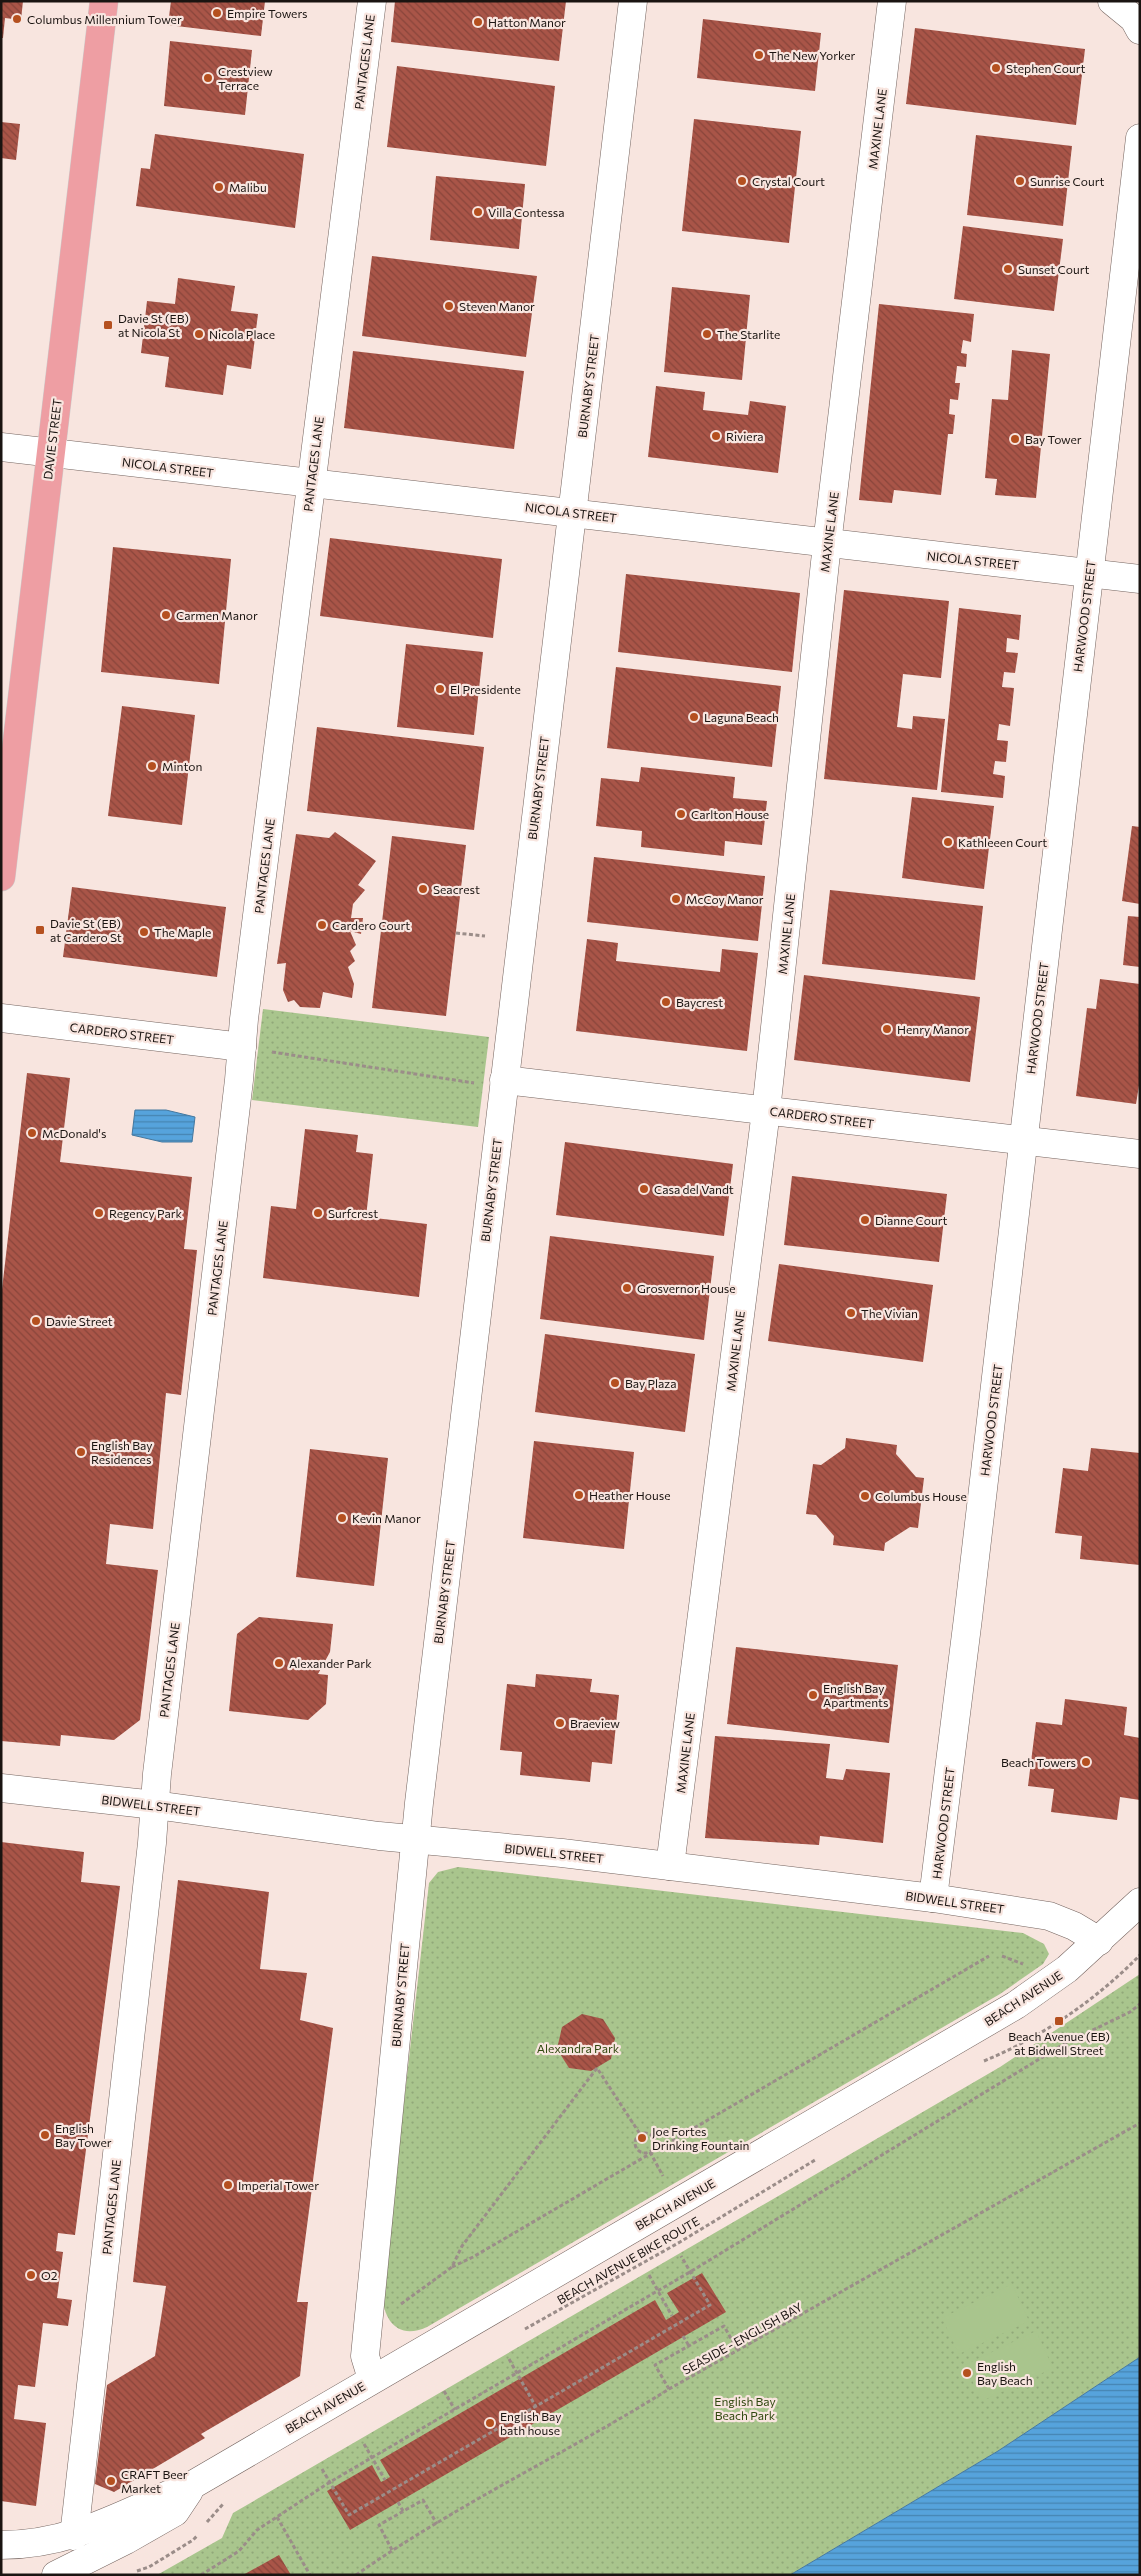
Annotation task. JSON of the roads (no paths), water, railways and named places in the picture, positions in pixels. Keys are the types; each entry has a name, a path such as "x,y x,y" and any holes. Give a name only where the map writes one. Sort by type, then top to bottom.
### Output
{"main road":[{"name":"DAVIE STREET","path":"1,877 104,1"}],"street":[{"name":"PANTAGES LANE","path":"74,2536 157,1774 242,1047 310,483 372,1"},
{"name":"BURNABY STREET","path":"372,2379 365,2356 415,1840 566,552 573,512 633,1"},
{"name":"MAXINE LANE","path":"670,1866 766,1111 827,544 892,1"},
{"path":"1112,1 1137,25"},
{"name":"HARWOOD STREET","path":"934,1898 1140,138"},
{"name":"NICOLA STREET","path":"1,448 573,512 827,544 1140,579"},
{"name":"CARDERO STREET","path":"1,1018 242,1047"},
{"name":"CARDERO STREET","path":"504,1080 1140,1154"},
{"name":"BIDWELL STREET","path":"1,1788 155,1805 415,1840 562,1852 934,1898 1049,1916 1074,1926 1100,1941"},
{"name":"BEACH AVENUE","path":"1,2546 74,2536 194,2484 1016,2005 1067,1969 1100,1941 1140,1902"},
{"name":"BEACH AVENUE","path":"58,2574 98,2552 126,2540 175,2512 194,2484"}],"water":[{"path":"135,1110 166,1110 195,1117 192,1142 162,1142 132,1135"},
{"path":"1140,2357 1140,2575 790,2575 998,2451"}],"place":[{"name":"Empire Towers","path":"217,13"},
{"name":"Columbus Millennium Tower","path":"17,19"},
{"name":"Hatton Manor","path":"478,22"},
{"name":"The New Yorker","path":"759,55"},
{"name":"Stephen Court","path":"996,68"},
{"name":"Crestview Terrace","path":"208,78"},
{"name":"Crystal Court","path":"742,181"},
{"name":"Sunrise Court","path":"1020,181"},
{"name":"Malibu","path":"219,187"},
{"name":"Villa Contessa","path":"478,212"},
{"name":"Sunset Court","path":"1008,269"},
{"name":"Steven Manor","path":"449,306"},
{"name":"Davie St (EB) at Nicola St","path":"108,325"},
{"name":"Nicola Place","path":"199,334"},
{"name":"The Starlite","path":"707,334"},
{"name":"Riviera","path":"716,436"},
{"name":"Bay Tower","path":"1015,439"},
{"name":"Carmen Manor","path":"166,615"},
{"name":"El Presidente","path":"440,689"},
{"name":"Laguna Beach","path":"694,717"},
{"name":"Minton","path":"152,766"},
{"name":"Carlton House","path":"681,814"},
{"name":"Kathleeen Court","path":"948,842"},
{"name":"Seacrest","path":"423,889"},
{"name":"McCoy Manor","path":"676,899"},
{"name":"Cardero Court","path":"322,925"},
{"name":"Davie St (EB) at Cardero St","path":"40,930"},
{"name":"The Maple","path":"144,932"},
{"name":"Baycrest","path":"666,1002"},
{"name":"Henry Manor","path":"887,1029"},
{"name":"McDonald's","path":"32,1133"},
{"name":"Casa del Vandt","path":"644,1189"},
{"name":"Regency Park","path":"99,1213"},
{"name":"Surfcrest","path":"318,1213"},
{"name":"Dianne Court","path":"865,1220"},
{"name":"Grosvernor House","path":"627,1288"},
{"name":"The Vivian","path":"851,1313"},
{"name":"Davie Street","path":"36,1321"},
{"name":"Bay Plaza","path":"615,1383"},
{"name":"English Bay Residences","path":"81,1452"},
{"name":"Heather House","path":"579,1495"},
{"name":"Columbus House","path":"865,1496"},
{"name":"Kevin Manor","path":"342,1518"},
{"name":"Alexander Park","path":"279,1663"},
{"name":"English Bay Apartments","path":"813,1695"},
{"name":"Braeview","path":"560,1723"},
{"name":"Beach Towers","path":"1086,1762"},
{"name":"Beach Avenue (EB) at Bidwell Street","path":"1059,2021"},
{"name":"English Bay Tower","path":"45,2135"},
{"name":"Joe Fortes Drinking Fountain","path":"642,2138"},
{"name":"Imperial Tower","path":"228,2185"},
{"name":"O2","path":"31,2275"},
{"name":"English Bay Beach","path":"967,2373"},
{"name":"English Bay bath house","path":"490,2423"},
{"name":"CRAFT Beer Market","path":"111,2481"}],"park label":[{"name":"Alexandra Park","path":"578,2048"},
{"name":"English Bay Beach Park","path":"745,2408"}]}
